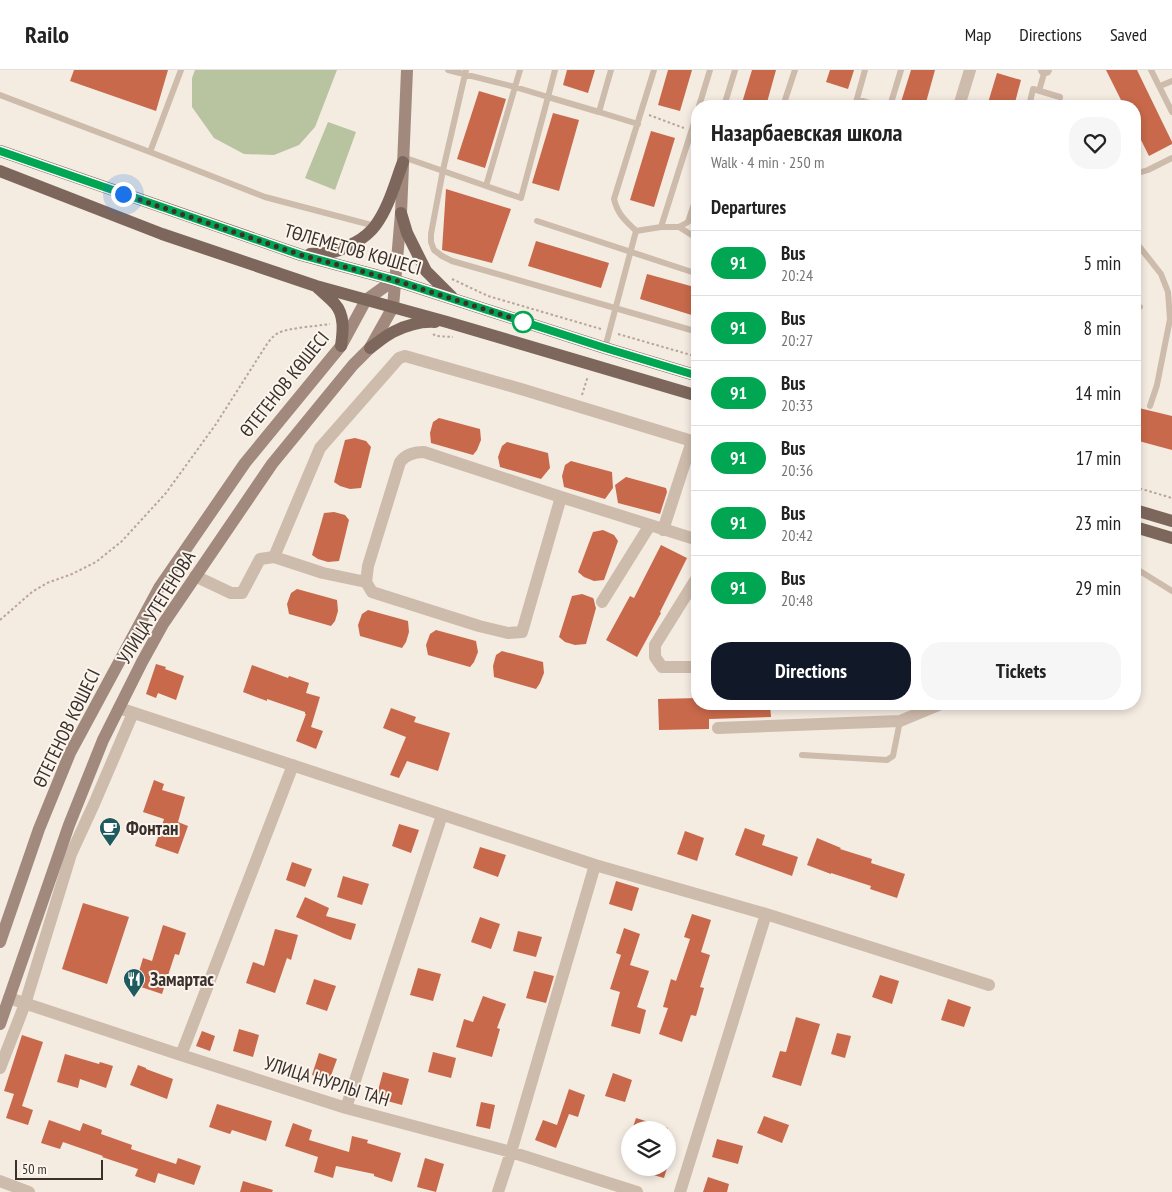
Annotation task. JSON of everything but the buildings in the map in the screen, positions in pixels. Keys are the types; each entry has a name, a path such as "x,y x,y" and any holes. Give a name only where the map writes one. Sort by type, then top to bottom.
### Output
{"main road":[{"name":"УЛИЦА УТЕГЕНОВА","path":"0,1024 69,825 103,740 142,662 163,624 272,464 353,365 370,348 393,307 401,213 407,70"},
{"name":"ТӨЛЕМЕТОВ КӨШЕСІ","path":"0,151 301,255 394,280 691,374"},
{"path":"301,255 332,252 353,244 375,226 388,202 403,160"},
{"path":"0,171 162,234 316,286 447,322 691,394"},
{"path":"401,213 407,233 426,271 454,299"},
{"path":"366,300 394,280"},
{"path":"316,286 336,306 343,331 340,346"},
{"name":"ӨТЕГЕНОВ КӨШЕСІ","path":"0,942 39,829 70,754 159,588 245,462 340,346 366,300"},
{"path":"370,348 392,333 412,325 428,322 447,322"},
{"path":"1141,512 1172,522"},
{"path":"1141,529 1172,538"}],"street":[{"path":"961,100 970,70"},
{"path":"274,557 320,448 398,358 405,356 691,441"},
{"path":"561,497 522,632 508,633 479,626 372,592 366,582 368,566 400,462 409,454 424,452 691,538"},
{"path":"664,530 691,453"},
{"path":"602,602 650,525"},
{"path":"196,576 231,593 242,593 260,559 274,557 323,572 366,582"},
{"path":"691,587 655,645 655,657 662,667 691,667"},
{"path":"119,708 594,865 766,914 989,985"},
{"path":"718,728 900,721 927,710"},
{"path":"0,1068 25,1004 71,854 133,713"},
{"path":"181,1055 293,765"},
{"path":"346,1108 442,815"},
{"path":"498,1192 594,865"},
{"path":"680,1192 766,914"},
{"name":"УЛИЦА НУРЛЫ ТАН","path":"9,998 346,1108 511,1152 637,1192"},
{"path":"0,1180 29,1192"}],"lane":[{"path":"150,152 181,70"},
{"path":"448,70 465,72 638,124"},
{"path":"486,186 520,70"},
{"path":"403,160 443,170 521,198 555,70"},
{"path":"599,112 611,70"},
{"path":"654,70 614,199 616,209 622,218 636,230 679,227 688,222 691,213"},
{"path":"701,100 710,70"},
{"path":"726,100 735,70"},
{"path":"785,100 794,70"},
{"path":"857,100 865,70"},
{"path":"892,100 901,70"},
{"path":"1039,91 1045,70"},
{"path":"1151,70 1172,112"},
{"path":"465,72 431,234 434,250 452,261 691,330"},
{"path":"1160,86 1172,81"},
{"path":"1030,100 1033,90 1060,97 1059,100"},
{"path":"0,95 265,197 375,226"},
{"path":"661,227 691,140"},
{"path":"1141,172 1172,158"},
{"path":"536,221 691,272"},
{"path":"679,227 691,235"},
{"path":"605,348 636,230"},
{"path":"1141,249 1161,274 1168,292 1170,319 1157,385 1150,406"},
{"path":"1141,572 1172,592"},
{"path":"802,755 887,760 893,756 900,721"}],"path":[{"path":"642,112 691,130"},
{"path":"448,276 488,296 691,355"},
{"path":"0,620 32,592 47,583 96,562 122,541 166,493 216,424 266,344 273,337 286,330 342,323"},
{"path":"578,406 588,376"},
{"path":"1141,489 1172,498"}],"green space":[{"path":"195,70 337,70 315,127 299,145 274,155 244,154 214,138 192,107 192,78"},
{"path":"328,122 356,132 335,190 305,178"}],"bus line":[{"name":"91","path":"0,151 301,255 394,280 691,374"}],"place":[{"name":"Фонтан","path":"110,847"},
{"name":"Замартас","path":"134,998"}],"route":[{"path":"123,194 301,255 394,280 530,324 523,322"}]}
